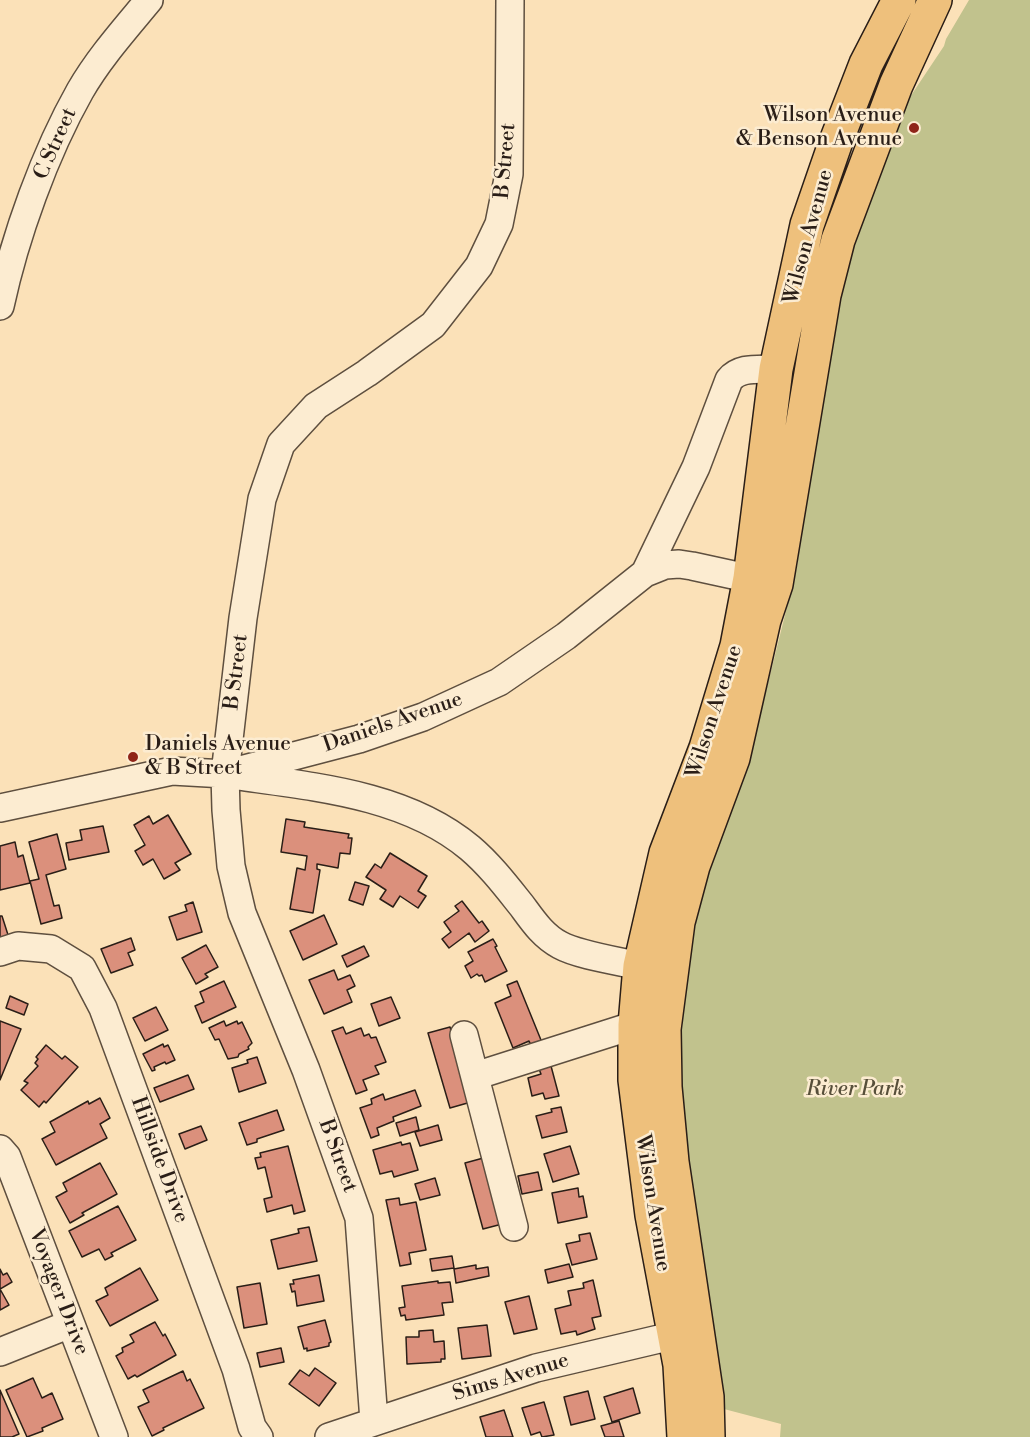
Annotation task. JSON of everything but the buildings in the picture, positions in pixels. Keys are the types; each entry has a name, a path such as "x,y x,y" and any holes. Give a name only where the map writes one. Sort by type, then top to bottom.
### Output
{"main road":[{"name":"Wilson Avenue","path":"684,1437 680,1365 685,1332 666,1098 664,1029 678,922 693,866 733,759 764,620 763,581 776,369 794,284 811,215 835,144 866,64 899,0"},
{"name":"Wilson Avenue","path":"708,1437 707,1397 685,1332 652,1215 635,1080 635,1025 640,966 666,853 706,748 737,646 763,581 824,295 838,240 896,85 935,0"}],"street":[{"name":"C Street","path":"0,306 23,223 51,150 81,91 111,46 149,0"},
{"name":"B Street","path":"374,1421 359,1218 306,1070 242,913 231,866 225,774 243,618 262,499 282,444 316,406 367,373 433,325 478,266 499,224 509,174 510,0"},
{"name":"Daniels Avenue","path":"645,573 696,467 729,380 741,370 776,369"},
{"name":"Daniels Avenue","path":"0,808 172,771 225,774 359,739 423,717 499,682 566,636 645,573 665,565 679,564 763,581"},
{"path":"225,774 383,801 438,826 471,848 501,880 540,930 561,945 640,966"},
{"name":"Hillside Drive","path":"0,952 18,946 51,949 82,968 103,1008 237,1369 252,1427 259,1437"},
{"path":"475,1076 635,1025"},
{"path":"464,1035 514,1227"},
{"name":"Voyager Drive","path":"0,1149 8,1157 114,1437"},
{"path":"0,1352 70,1324"},
{"name":"Sims Avenue","path":"329,1437 536,1368 685,1332"}],"green space":[{"name":"River Park","path":"969,0 1030,0 1030,1437 780,1437 781,1424 724,1409 678,1094 684,996 704,871 755,735 797,567 809,475 844,268 894,121 944,46"}],"place":[{"name":"Wilson Avenue & Benson Avenue","path":"914,128"},
{"name":"Daniels Avenue & B Street","path":"133,757"}]}
